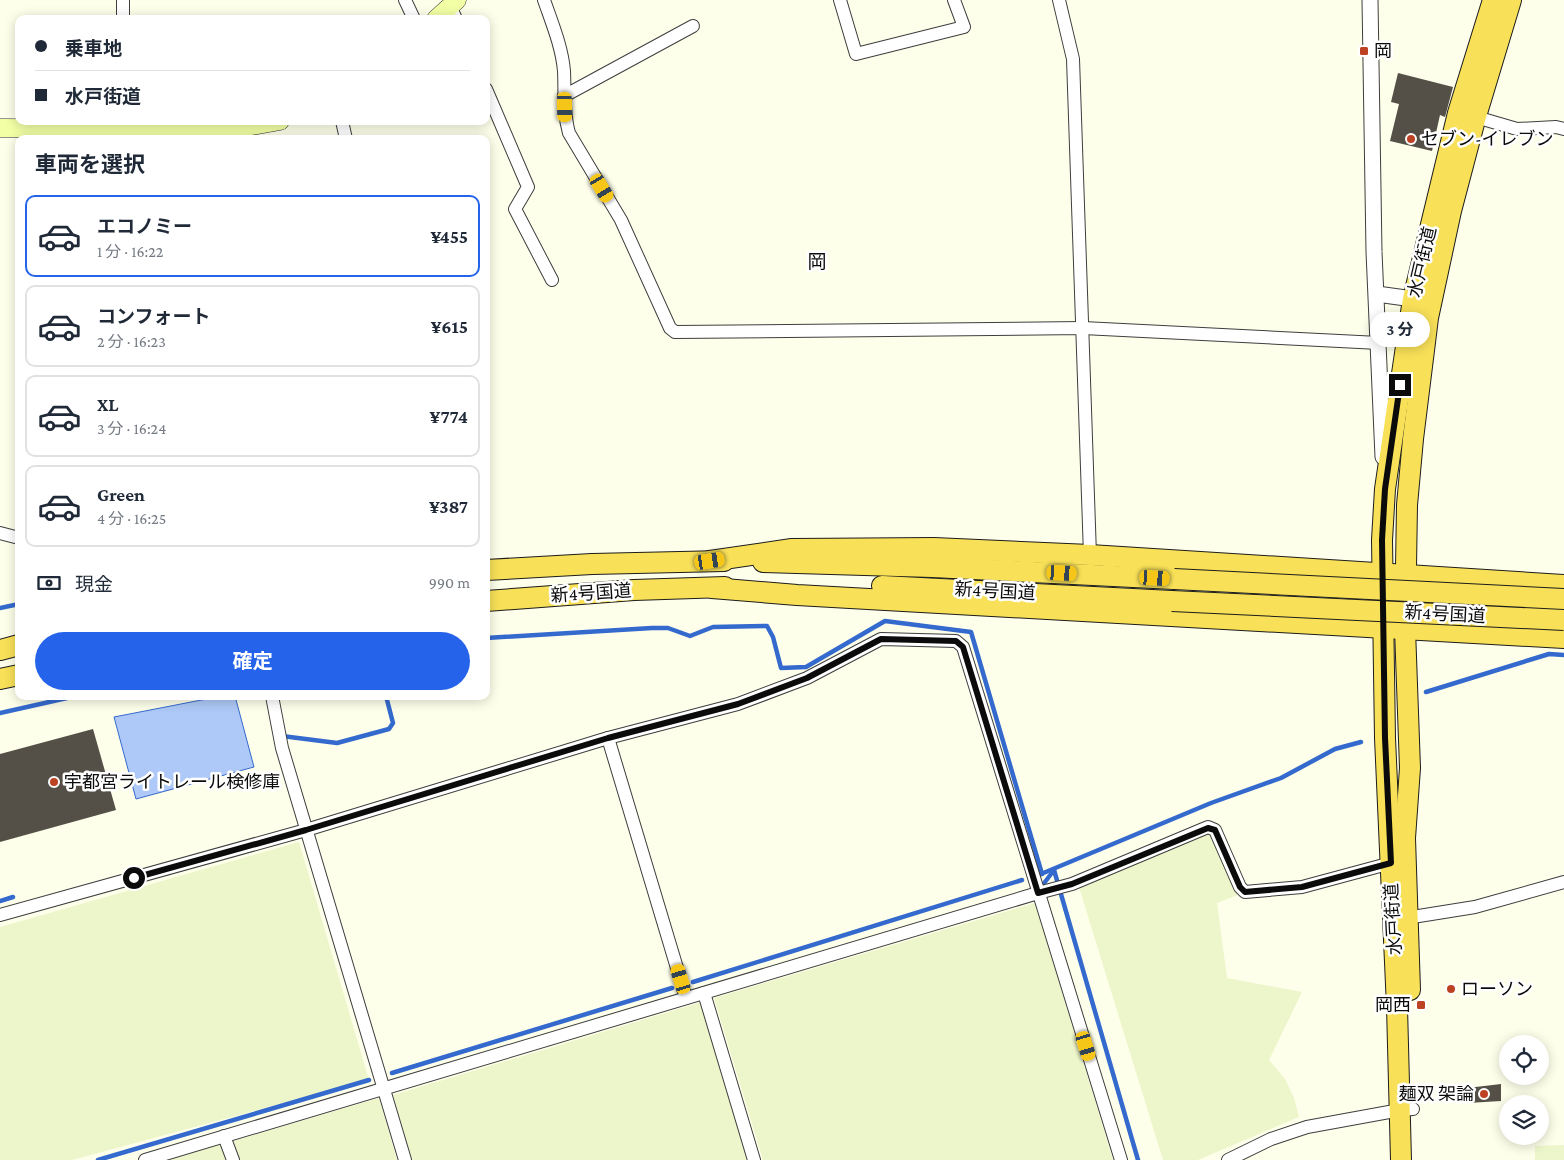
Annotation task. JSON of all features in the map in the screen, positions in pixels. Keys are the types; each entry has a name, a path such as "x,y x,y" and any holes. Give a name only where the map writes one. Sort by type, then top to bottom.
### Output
{"highway":[{"name":"水戸街道","path":"1400,919 1391,863 1385,738 1382,574 1385,489 1413,299 1467,114 1493,0"},
{"name":"水戸街道","path":"1414,1160 1407,1110 1400,919 1410,768 1405,629 1407,505 1428,318 1451,211 1467,114 1511,0"},
{"path":"710,561 792,548 934,548 1090,555 1564,585"},
{"name":"新4号国道","path":"490,570 592,564 710,561 932,566 1564,598"},
{"name":"新4号国道","path":"490,601 634,590 793,584 931,588 1564,620"},
{"path":"712,588 797,595 1564,638"},
{"path":"0,650 15,646"},
{"path":"0,679 15,676"},
{"name":"水戸街道","path":"1401,1160 1407,1110"}],"main road":[{"path":"443,15 454,8"},
{"path":"0,128 123,125 171,134 257,125"}],"street":[{"path":"123,0 123,15"},
{"path":"405,0 412,15"},
{"path":"544,0 564,69 565,118 569,133 621,220 670,328 675,332 1084,328 1379,343"},
{"path":"840,0 856,54 964,26 954,0"},
{"path":"1059,0 1073,59 1084,328 1090,555"},
{"path":"1370,0 1374,252 1385,489"},
{"path":"564,96 693,26"},
{"path":"490,98 528,187 515,209 552,280"},
{"path":"1467,114 1517,129 1556,127 1564,129"},
{"path":"1377,294 1413,299 1428,318"},
{"path":"0,533 15,537"},
{"path":"0,915 306,830 608,738 738,704 807,678 881,639 956,641 963,647 1121,1160"},
{"path":"273,700 282,748 405,1160"},
{"path":"608,738 686,998"},
{"path":"145,1160 704,992 1072,884 1208,828 1215,830 1240,887 1245,892 1302,887 1391,863"},
{"path":"1400,919 1475,907 1564,882"},
{"path":"704,992 754,1160"},
{"path":"1228,1160 1271,1139 1307,1127 1407,1110"},
{"path":"224,1136 233,1160"}],"green space":[{"path":"1211,829 1238,895 1217,903 1227,978 1302,992 1269,1060 1285,1079 1294,1098 1299,1117 1198,1160 1163,1160 1079,887"},
{"path":"299,842 369,1080 72,1160 0,1160 0,927"},
{"path":"1035,903 1113,1160 763,1160 714,998"},
{"path":"702,1002 747,1160 412,1160 393,1095"},
{"path":"379,1098 397,1160 240,1160 234,1141"},
{"path":"223,1143 228,1160 168,1160"},
{"path":"1564,1145 1564,1160 1535,1160 1535,1146"}],"water":[{"path":"201,700 236,700 254,767 136,799 114,717"}],"building":[{"path":"1398,73 1453,87 1445,117 1440,115 1432,151 1390,141 1399,104 1391,102"},
{"name":"宇都宮ライトレール検修庫","path":"93,729 116,810 0,842 0,754"},
{"name":"麺双 架論","path":"1499,1084 1501,1085 1501,1095 1499,1095 1499,1101 1468,1103 1467,1088"}],"waterway":[{"path":"0,608 15,605"},
{"path":"490,638 652,628 668,628 690,636 713,627 767,626 773,637 781,668 806,667 885,621 971,632 1042,874"},
{"path":"1426,692 1549,654 1564,655"},
{"path":"0,713 58,700"},
{"path":"282,736 337,743 389,729 393,723 387,700"},
{"path":"1041,874 1211,803 1281,778 1335,749 1361,742"},
{"path":"1054,870 1138,1160"},
{"path":"1039,890 1054,870"},
{"path":"693,982 1022,880"},
{"path":"0,901 13,897"},
{"path":"392,1073 672,988"},
{"path":"98,1160 369,1080"}],"place":[{"name":"岡","path":"1364,51"},
{"name":"セブン-イレブン","path":"1411,139"},
{"name":"宇都宮ライトレール検修庫","path":"54,782"},
{"name":"ローソン","path":"1451,989"},
{"name":"岡西","path":"1421,1005"},
{"name":"麺双 架論","path":"1484,1094"}],"district":[{"name":"岡","path":"817,261"}],"route":[{"path":"134,878 306,830 608,738 738,704 807,678 881,639 956,641 963,647 1038,893 1072,884 1208,828 1215,830 1240,887 1245,892 1302,887 1391,863 1385,738 1382,540 1385,489 1400,385"}]}
